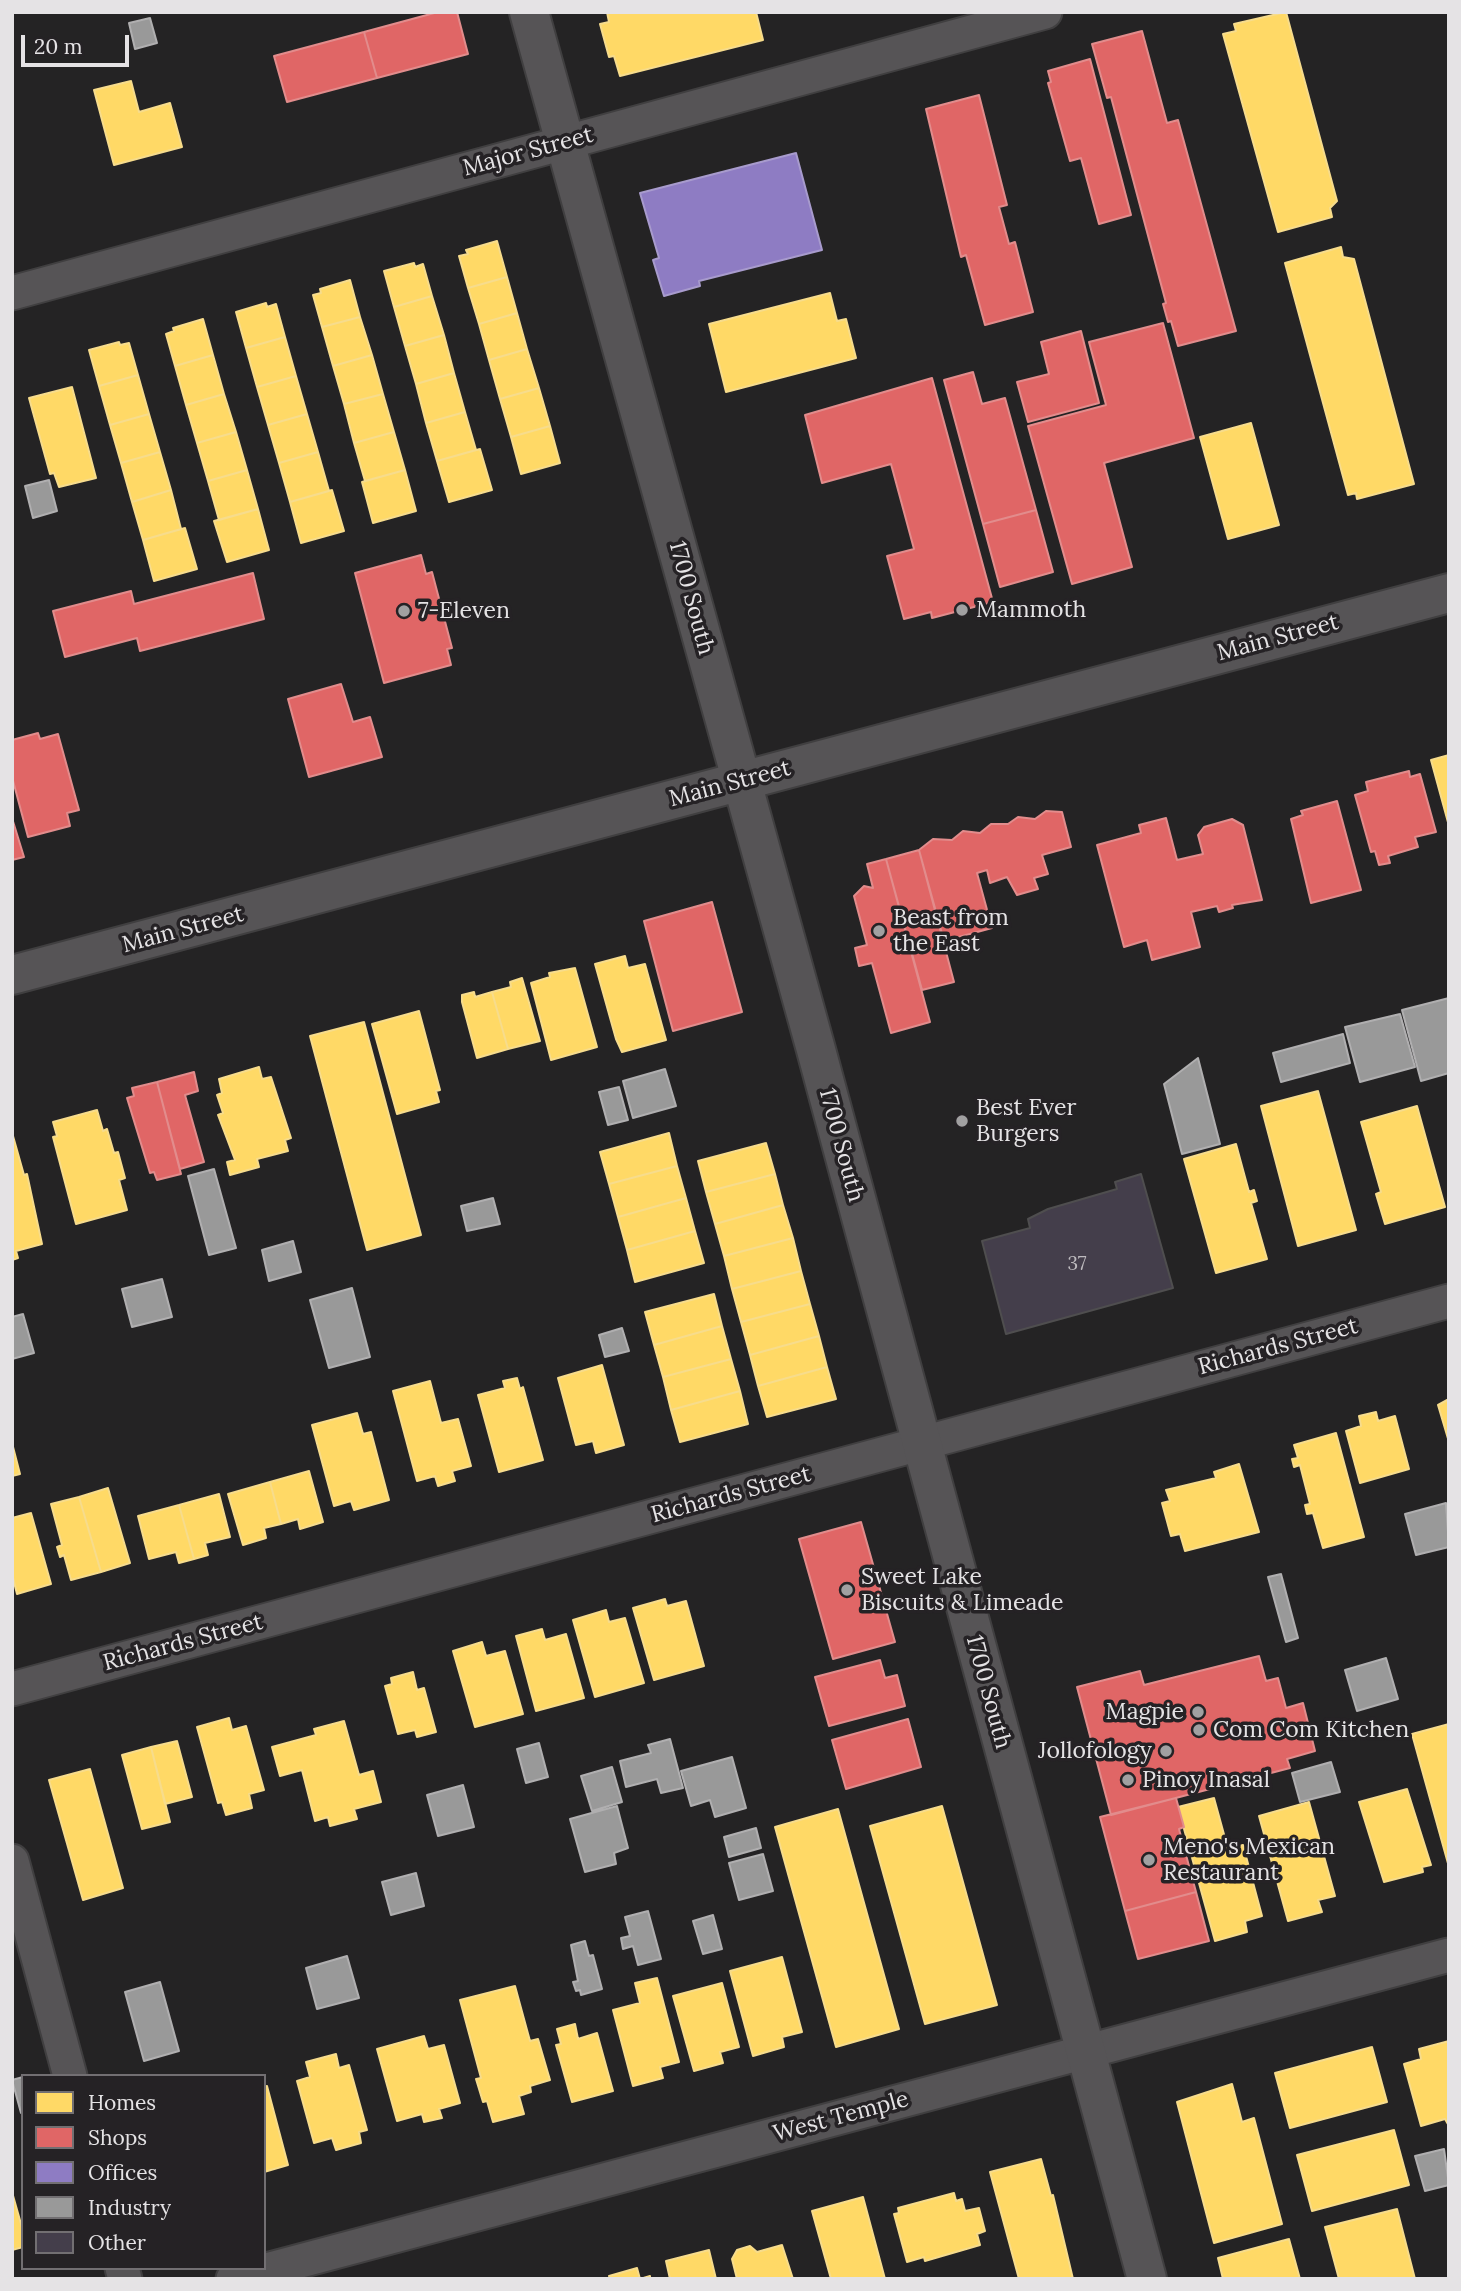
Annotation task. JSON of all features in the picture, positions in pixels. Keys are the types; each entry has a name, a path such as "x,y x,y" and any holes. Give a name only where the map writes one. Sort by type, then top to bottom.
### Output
{"street":[{"name":"1700 South","path":"529,12 741,781 1147,2279"},
{"name":"Major Street","path":"12,293 1045,12"},
{"name":"Main Street","path":"12,975 1449,593"},
{"name":"Richards Street","path":"12,1689 1449,1301"},
{"path":"12,1861 69,2074"},
{"name":"West Temple","path":"233,2279 1449,1955"}],"building: Homes":[{"path":"607,12 756,12 763,40 620,76 614,56 609,57 600,24 609,22"},
{"path":"1286,12 1337,201 1330,208 1332,217 1278,232 1223,34 1236,31 1234,24"},
{"path":"131,81 139,112 170,103 182,147 114,165 94,90"},
{"path":"497,241 507,277 468,288 459,256 468,254 466,250"},
{"path":"1341,247 1343,257 1354,259 1414,484 1357,499 1356,493 1348,495 1285,263"},
{"path":"414,263 415,267 423,264 432,296 394,307 384,271"},
{"path":"507,277 517,313 479,324 468,288"},
{"path":"350,280 360,317 322,327 313,295 321,293 320,289"},
{"path":"830,293 837,321 846,319 856,358 726,392 709,324"},
{"path":"432,296 444,335 405,346 394,307"},
{"path":"266,303 267,307 276,304 285,337 246,348 236,312"},
{"path":"517,313 527,349 489,360 479,324"},
{"path":"360,317 372,355 333,366 322,327"},
{"path":"203,319 213,355 175,366 166,334 174,331 173,328"},
{"path":"444,335 454,373 416,384 405,346"},
{"path":"285,337 296,376 257,387 246,348"},
{"path":"119,342 120,345 129,343 138,375 99,386 89,350"},
{"path":"527,349 539,388 500,399 489,360"},
{"path":"213,355 224,394 186,405 175,366"},
{"path":"372,355 383,394 344,404 333,366"},
{"path":"454,373 465,412 426,423 416,384"},
{"path":"138,375 149,414 110,425 99,386"},
{"path":"296,376 307,414 268,425 257,387"},
{"path":"72,387 96,478 59,487 54,473 50,474 29,398"},
{"path":"539,388 550,426 511,437 500,399"},
{"path":"224,394 236,432 197,443 186,405"},
{"path":"383,394 394,432 354,443 344,404"},
{"path":"465,412 476,450 437,461 426,423"},
{"path":"149,414 160,452 121,463 110,425"},
{"path":"307,414 318,452 279,463 268,425"},
{"path":"1251,423 1279,525 1228,539 1200,437"},
{"path":"550,426 560,463 521,474 511,437"},
{"path":"236,432 247,470 208,481 197,443"},
{"path":"394,432 405,470 365,481 354,443"},
{"path":"480,449 492,490 449,502 437,461"},
{"path":"160,452 171,490 132,502 121,463"},
{"path":"318,452 329,491 290,502 279,463"},
{"path":"247,470 258,509 219,520 208,481"},
{"path":"405,470 416,511 373,523 362,482"},
{"path":"171,490 181,529 143,540 132,502"},
{"path":"332,490 344,531 301,543 290,502"},
{"path":"258,509 269,550 227,562 214,521"},
{"path":"185,528 197,569 154,581 143,540"},
{"path":"1449,755 1449,826 1431,760"},
{"path":"625,956 628,968 645,964 666,1040 622,1052 595,964"},
{"path":"575,968 597,1047 551,1060 531,983 550,977 549,973"},
{"path":"522,978 540,1041 508,1049 492,992 511,987 510,982"},
{"path":"474,992 475,997 492,992 508,1049 477,1058 462,1002 462,995"},
{"path":"419,1011 440,1090 436,1091 439,1102 397,1114 372,1024"},
{"path":"364,1022 421,1235 367,1250 310,1036"},
{"path":"259,1067 262,1079 271,1077 291,1138 285,1140 288,1151 257,1159 259,1167 230,1175 227,1162 235,1160 218,1115 223,1113 217,1095 222,1093 219,1079"},
{"path":"1318,1091 1356,1230 1298,1246 1261,1106"},
{"path":"1417,1106 1445,1207 1385,1224 1376,1194 1381,1192 1361,1122"},
{"path":"97,1110 103,1131 107,1129 114,1153 118,1152 125,1178 119,1180 127,1210 76,1224 53,1137 57,1136 53,1122"},
{"path":"669,1133 677,1166 609,1184 600,1152"},
{"path":"13,1136 24,1175 27,1174 42,1244 16,1251 18,1258 12,1260"},
{"path":"766,1143 775,1174 706,1192 698,1161"},
{"path":"1236,1144 1249,1192 1254,1190 1257,1201 1251,1203 1267,1259 1216,1273 1184,1159"},
{"path":"677,1166 686,1198 618,1217 609,1184"},
{"path":"775,1174 783,1205 715,1224 706,1192"},
{"path":"686,1198 695,1231 627,1250 618,1217"},
{"path":"783,1205 793,1238 724,1256 715,1224"},
{"path":"695,1231 704,1263 635,1282 627,1250"},
{"path":"793,1238 801,1271 732,1289 724,1256"},
{"path":"801,1271 810,1304 741,1322 732,1289"},
{"path":"714,1294 722,1326 654,1345 645,1312"},
{"path":"810,1304 819,1336 750,1355 741,1322"},
{"path":"722,1326 731,1359 663,1377 654,1345"},
{"path":"819,1336 827,1367 758,1386 750,1355"},
{"path":"731,1359 740,1391 671,1410 663,1377"},
{"path":"602,1365 624,1445 596,1453 593,1441 576,1445 558,1378"},
{"path":"827,1367 836,1399 767,1417 758,1386"},
{"path":"517,1378 520,1389 523,1387 543,1460 499,1472 478,1395 505,1388 503,1381"},
{"path":"430,1381 441,1423 458,1419 471,1466 452,1471 455,1481 438,1486 435,1476 417,1481 393,1391"},
{"path":"740,1391 748,1424 680,1442 671,1410"},
{"path":"1449,1399 1449,1442 1438,1405"},
{"path":"1376,1412 1378,1421 1395,1416 1409,1469 1360,1483 1346,1431 1361,1426 1359,1416"},
{"path":"357,1413 363,1434 371,1432 389,1500 354,1510 351,1501 334,1506 312,1425"},
{"path":"1336,1433 1364,1537 1323,1548 1313,1513 1307,1514 1305,1505 1310,1504 1300,1465 1294,1467 1292,1459 1298,1458 1294,1445"},
{"path":"12,1443 20,1474 12,1476"},
{"path":"1239,1464 1259,1532 1185,1551 1180,1534 1171,1536 1162,1503 1170,1501 1166,1490 1216,1478 1214,1472"},
{"path":"309,1471 323,1522 300,1529 298,1519 281,1524 270,1482"},
{"path":"270,1482 281,1524 264,1528 266,1538 243,1545 228,1494"},
{"path":"108,1488 130,1563 101,1572 79,1497"},
{"path":"219,1494 230,1537 205,1543 208,1555 194,1559 179,1505"},
{"path":"79,1497 101,1572 71,1580 64,1555 60,1557 57,1547 62,1545 51,1504"},
{"path":"179,1505 194,1559 179,1563 176,1552 149,1559 138,1516"},
{"path":"31,1513 51,1584 17,1594 12,1574 12,1518"},
{"path":"665,1599 667,1606 686,1601 704,1666 654,1680 633,1608"},
{"path":"606,1610 609,1622 625,1618 644,1683 595,1697 573,1620"},
{"path":"542,1629 545,1640 566,1634 584,1698 536,1711 516,1636"},
{"path":"482,1642 486,1656 505,1651 523,1714 475,1727 453,1651"},
{"path":"413,1672 417,1690 424,1688 436,1732 417,1737 415,1730 398,1734 385,1686 392,1684 391,1678"},
{"path":"229,1718 232,1730 246,1726 264,1790 249,1794 252,1808 226,1815 222,1802 218,1803 197,1727"},
{"path":"344,1721 359,1775 373,1771 381,1802 354,1809 357,1819 330,1826 328,1817 315,1821 302,1770 280,1776 272,1747 316,1735 314,1729"},
{"path":"1449,1724 1449,1867 1412,1734"},
{"path":"177,1741 192,1797 165,1804 151,1747"},
{"path":"151,1747 170,1822 142,1829 122,1755"},
{"path":"90,1769 123,1888 83,1900 49,1780"},
{"path":"1407,1789 1431,1865 1422,1867 1423,1872 1384,1882 1359,1802"},
{"path":"1214,1798 1228,1849 1243,1845 1262,1916 1245,1921 1247,1932 1215,1941 1178,1807"},
{"path":"1309,1802 1335,1896 1318,1900 1322,1912 1288,1921 1259,1816"},
{"path":"942,1806 997,2005 925,2024 870,1826"},
{"path":"838,1809 899,2029 836,2047 775,1827"},
{"path":"782,1957 802,2032 782,2037 784,2047 753,2056 730,1971"},
{"path":"657,1978 679,2062 660,2067 663,2078 633,2086 613,2010 640,2003 635,1983"},
{"path":"722,1983 739,2047 720,2052 723,2063 694,2071 673,1996"},
{"path":"515,1986 530,2041 538,2039 550,2080 530,2086 531,2092 519,2096 524,2114 493,2122 487,2101 483,2102 476,2079 481,2078 460,2000"},
{"path":"575,2024 578,2039 597,2033 613,2091 572,2102 556,2045 561,2044 557,2029"},
{"path":"424,2036 428,2049 444,2045 460,2103 439,2109 442,2118 424,2122 422,2114 397,2121 377,2049"},
{"path":"1449,2041 1449,2126 1445,2119 1421,2126 1404,2064 1421,2059 1419,2049"},
{"path":"1372,2047 1387,2102 1290,2128 1275,2073"},
{"path":"336,2054 339,2068 349,2065 367,2130 359,2132 361,2143 336,2150 332,2138 314,2143 297,2081 310,2077 306,2062"},
{"path":"1232,2084 1242,2122 1254,2118 1282,2224 1214,2243 1177,2102"},
{"path":"266,2086 288,2165 266,2171"},
{"path":"1394,2130 1409,2185 1312,2211 1297,2155"},
{"path":"1041,2159 1051,2196 1053,2195 1073,2279 1019,2279 990,2172"},
{"path":"12,2192 21,2224 21,2248 12,2250"},
{"path":"954,2193 956,2201 962,2199 965,2211 979,2208 985,2231 977,2234 980,2245 925,2261 924,2257 907,2262 894,2214 899,2213 898,2208"},
{"path":"863,2197 885,2279 831,2279 812,2211"},
{"path":"1397,2209 1415,2279 1339,2279 1325,2227"},
{"path":"1289,2239 1300,2279 1223,2279 1218,2258"},
{"path":"782,2245 793,2279 737,2279 732,2259 737,2250 750,2246 757,2252"},
{"path":"709,2250 716,2279 670,2279 666,2261"},
{"path":"637,2268 640,2279 610,2279 609,2276"}],"building: Shops":[{"path":"438,12 457,12 468,54 377,78 364,32"},
{"path":"1142,31 1167,123 1178,120 1236,331 1178,346 1163,304 1166,303 1111,97 1107,98 1092,44"},
{"path":"364,32 377,78 287,102 274,56"},
{"path":"1090,59 1131,215 1099,224 1081,158 1070,161 1048,83 1051,82 1048,71"},
{"path":"979,95 1007,205 999,207 1009,244 1015,242 1033,312 985,325 966,255 961,257 926,109"},
{"path":"1163,323 1194,438 1104,463 1132,567 1072,584 1028,426 1106,405 1089,342"},
{"path":"1081,331 1099,403 1028,422 1017,382 1049,374 1041,342"},
{"path":"973,372 982,404 1005,398 1036,510 983,524 944,380"},
{"path":"932,378 993,602 932,618 931,612 904,619 887,556 914,549 891,464 822,483 805,415"},
{"path":"1036,510 1053,572 1000,587 983,524"},
{"name":"7-Eleven","path":"421,555 426,574 432,572 452,648 447,649 451,665 384,683 355,573"},
{"path":"253,573 264,619 140,651 137,638 65,657 53,611 131,591 134,604"},
{"path":"341,684 353,722 370,717 382,757 309,777 288,699"},
{"path":"38,733 40,739 58,734 79,810 67,813 70,826 28,837 12,777 12,740"},
{"path":"1409,771 1410,777 1420,774 1436,832 1415,837 1418,847 1388,856 1390,863 1379,865 1375,851 1371,852 1355,795 1368,791 1366,782"},
{"path":"1337,801 1361,890 1311,903 1291,819 1303,815 1301,811"},
{"path":"1046,811 1062,812 1071,847 1042,855 1048,874 1034,878 1038,889 1017,895 1007,877 990,883 987,870 977,873 992,928 944,941 919,850 933,839 952,840 963,831 980,833 991,824 1008,824 1018,817 1035,819"},
{"path":"12,818 24,857 12,860"},
{"path":"1166,818 1177,860 1203,854 1198,835 1204,827 1232,819 1243,825 1262,900 1232,905 1233,908 1219,912 1217,906 1191,912 1200,947 1152,960 1147,940 1124,947 1097,845 1141,833 1139,825"},
{"path":"919,850 954,982 922,990 886,859"},
{"path":"886,859 930,1022 891,1033 872,963 859,966 855,948 867,945 854,896 864,886 873,888 867,864"},
{"path":"712,902 742,1012 673,1031 644,921"},
{"path":"194,1072 198,1091 185,1095 204,1162 180,1169 157,1082"},
{"path":"157,1082 181,1174 157,1180 154,1172 150,1173 127,1098 134,1096 132,1088"},
{"name":"Sweet Lake Biscuits & Limeade","path":"861,1522 895,1642 833,1659 799,1539"},
{"name":"Com Com Kitchen","path":"1259,1656 1266,1681 1278,1678 1286,1708 1303,1703 1315,1751 1287,1759 1290,1768 1111,1815 1077,1687 1140,1671 1144,1685"},
{"path":"880,1660 885,1678 897,1675 905,1706 829,1726 815,1677"},
{"path":"908,1719 921,1767 846,1789 832,1740"},
{"name":"Meno's Mexican Restaurant","path":"1176,1798 1184,1827 1179,1829 1196,1892 1125,1911 1100,1817"},
{"path":"1196,1892 1209,1941 1138,1959 1125,1911"}],"building: Offices":[{"path":"796,153 822,250 699,281 700,286 664,296 653,260 659,258 640,193"}],"building: Industry":[{"path":"150,18 157,43 135,49 129,23"},
{"path":"49,480 57,511 33,518 25,486"},
{"path":"1449,998 1449,1073 1421,1081 1402,1010"},
{"path":"1400,1014 1415,1067 1360,1082 1345,1027"},
{"path":"1343,1034 1350,1063 1281,1082 1273,1053"},
{"path":"1198,1058 1220,1144 1182,1154 1164,1084"},
{"path":"665,1069 676,1106 633,1118 623,1081"},
{"path":"619,1087 628,1120 608,1125 599,1092"},
{"path":"214,1169 236,1248 209,1255 188,1176"},
{"path":"493,1198 500,1224 467,1231 461,1206"},
{"path":"293,1241 301,1272 269,1281 262,1250"},
{"path":"162,1279 172,1317 132,1327 122,1289"},
{"path":"352,1288 370,1357 329,1368 310,1300"},
{"path":"23,1314 34,1353 12,1359 12,1317"},
{"path":"622,1328 629,1351 605,1357 599,1335"},
{"path":"1446,1503 1449,1547 1416,1555 1405,1514"},
{"path":"1281,1574 1298,1638 1286,1642 1268,1577"},
{"path":"1386,1658 1398,1699 1357,1711 1345,1670"},
{"path":"670,1739 683,1788 661,1793 657,1779 626,1787 620,1761 651,1753 648,1745"},
{"path":"539,1743 548,1777 526,1783 517,1749"},
{"path":"732,1757 746,1808 715,1817 710,1800 691,1806 681,1771"},
{"path":"1331,1762 1340,1792 1300,1802 1292,1773"},
{"path":"612,1767 622,1802 592,1811 581,1776"},
{"path":"463,1785 474,1827 438,1836 427,1795"},
{"path":"617,1806 628,1848 614,1853 616,1864 585,1872 570,1819"},
{"path":"756,1828 761,1848 729,1857 724,1837"},
{"path":"763,1854 773,1891 739,1900 729,1863"},
{"path":"416,1873 424,1906 391,1915 382,1882"},
{"path":"648,1911 661,1959 638,1965 633,1946 623,1949 621,1938 630,1936 625,1917"},
{"path":"713,1915 722,1949 703,1954 693,1921"},
{"path":"585,1941 589,1956 593,1955 602,1989 581,1995 580,1990 576,1991 573,1982 578,1981 571,1945"},
{"path":"347,1956 359,1998 317,2009 306,1968"},
{"path":"160,1982 179,2051 144,2061 125,1992"},
{"path":"21,2078 21,2113 12,2080"},
{"path":"1444,2149 1449,2185 1425,2191 1415,2156"}],"building: Other":[{"path":"1141,1174 1173,1288 1006,1334 982,1241 1030,1228 1028,1219 1048,1209 1117,1189 1115,1182"}],"place":[{"name":"Mammoth","path":"962,610"},
{"name":"7-Eleven","path":"404,611"},
{"name":"Beast from the East","path":"879,931"},
{"name":"Best Ever Burgers","path":"962,1121"},
{"name":"Sweet Lake Biscuits & Limeade","path":"847,1590"},
{"name":"Magpie","path":"1198,1712"},
{"name":"Com Com Kitchen","path":"1199,1730"},
{"name":"Jollofology","path":"1166,1751"},
{"name":"Pinoy Inasal","path":"1128,1780"},
{"name":"Meno's Mexican Restaurant","path":"1149,1860"}]}
